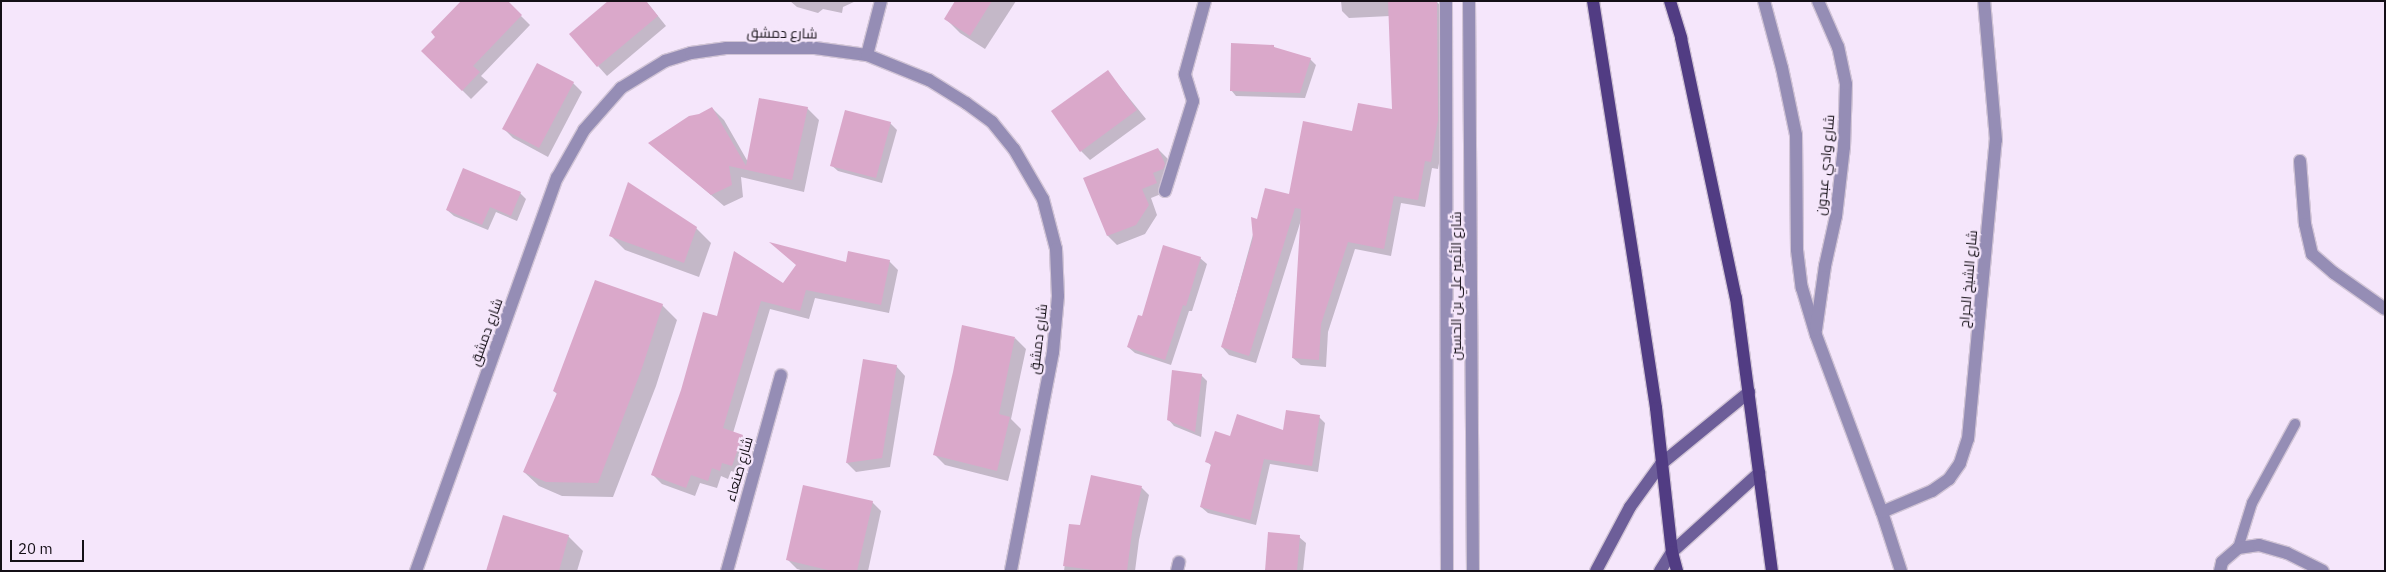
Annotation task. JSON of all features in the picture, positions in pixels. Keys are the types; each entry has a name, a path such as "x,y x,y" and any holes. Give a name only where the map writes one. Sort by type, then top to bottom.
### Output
{"main road":[{"path":"1594,1 1650,370 1672,552 1677,571"},
{"path":"1670,1 1681,38 1736,298 1772,571"},
{"path":"1596,571 1630,507 1661,464 1749,392"},
{"path":"1660,571 1672,552 1759,473"}],"street":[{"path":"867,54 881,1"},
{"path":"1165,191 1193,101 1185,74 1205,1"},
{"name":"شارع الأمير علي بن الحسين","path":"1446,1 1447,571"},
{"name":"شارع الأمير علي بن الحسين","path":"1470,1 1473,571"},
{"path":"1764,1 1782,68 1796,135 1797,250 1802,288 1816,335 1882,512 1901,571"},
{"name":"شارع وادي عبدون","path":"1816,335 1825,266 1836,216 1844,147 1846,84 1838,47 1818,1"},
{"name":"شارع الشيخ الجراح","path":"1882,512 1932,491 1949,478 1960,463 1968,439 1996,140 1984,1"},
{"name":"شارع دمشق","path":"416,571 557,178 584,130 621,88 644,73 665,61 691,53 726,48 815,48 867,54 929,80 992,122 1014,149 1043,199 1056,249 1058,296 1053,352 1011,571"},
{"path":"2300,161 2305,224 2312,254 2334,274 2385,308"},
{"name":"شارع صنعاء","path":"727,571 781,375"},
{"path":"2220,571 2222,562 2238,548 2260,545 2287,553 2323,571"}],"lane":[{"path":"2238,548 2252,503 2295,424"}],"building":[{"path":"461,1 508,1 522,15 473,66 480,72 462,91 421,51 435,37 431,32"},
{"path":"608,1 646,1 658,16 597,67 569,34"},
{"path":"955,1 992,1 970,36 944,19"},
{"path":"1388,1 1437,1 1438,120 1431,162 1425,161 1418,200 1394,196 1384,249 1348,242 1321,324 1319,360 1292,358 1301,209 1295,208 1249,356 1221,347 1253,238 1251,217 1257,219 1265,188 1289,194 1303,121 1352,131 1358,103 1392,109"},
{"path":"1231,43 1274,45 1274,47 1311,58 1300,93 1230,91"},
{"path":"537,63 574,82 539,148 502,129"},
{"path":"1108,70 1137,110 1080,152 1051,111"},
{"path":"759,98 808,107 792,180 729,166 732,185 711,195 648,143 689,116 699,114 712,107 746,166"},
{"path":"845,110 891,122 876,178 830,166"},
{"path":"1158,148 1165,164 1163,169 1153,173 1157,183 1142,189 1149,205 1136,225 1107,236 1083,178"},
{"path":"463,168 521,192 511,216 490,207 482,225 446,210"},
{"path":"628,182 697,227 684,263 609,236"},
{"path":"769,242 846,262 848,251 890,260 881,305 806,290 800,311 761,301 723,428 743,435 732,466 722,463 720,471 712,468 708,481 691,475 686,488 651,475 681,390 703,312 717,316 734,251 783,283 796,265"},
{"path":"1163,245 1201,257 1186,306 1183,305 1165,360 1127,347 1138,315 1142,316"},
{"path":"595,280 663,304 641,371 598,483 546,482 523,472 557,393 553,391"},
{"path":"962,325 1015,337 999,414 1010,417 997,471 933,455"},
{"path":"863,359 897,365 882,458 846,463"},
{"path":"1172,370 1202,374 1195,432 1167,420"},
{"path":"1286,410 1320,415 1312,466 1264,459 1250,520 1200,507 1211,464 1205,462 1215,431 1230,436 1237,414 1283,430"},
{"path":"1091,475 1142,486 1132,532 1127,571 1100,571 1063,566 1069,524 1080,525"},
{"path":"803,485 873,501 857,571 832,571 786,560"},
{"path":"503,515 569,535 559,571 486,571"},
{"path":"1268,532 1300,535 1297,571 1265,571"}]}
